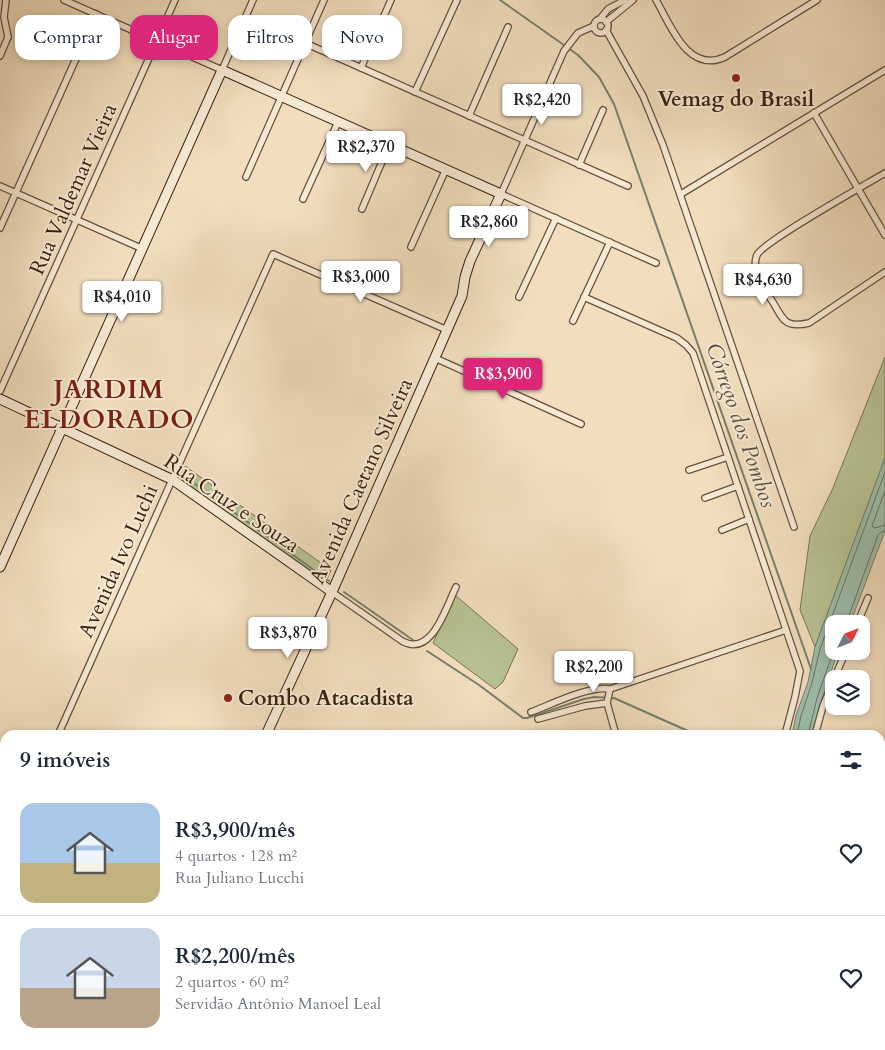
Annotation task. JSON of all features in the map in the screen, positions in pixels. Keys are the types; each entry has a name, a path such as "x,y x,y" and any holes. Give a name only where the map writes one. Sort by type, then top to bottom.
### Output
{"highway":[{"path":"797,1050 885,1050"}],"street":[{"path":"0,56 8,37 4,16 6,0"},
{"path":"64,0 130,29"},
{"name":"Rua Valdemar Vieira","path":"168,15 175,0"},
{"path":"0,566 253,0"},
{"path":"312,27 324,0"},
{"path":"361,68 391,0"},
{"path":"415,92 457,0"},
{"path":"603,20 608,9 625,0"},
{"path":"500,194 564,50 584,29 594,26 596,21 603,20 633,0"},
{"path":"656,0 685,49 702,60 718,60 726,57 817,0"},
{"path":"0,228 96,14"},
{"path":"603,20 608,26 606,30 643,96 681,194 794,527"},
{"path":"594,26 599,32 606,30"},
{"path":"469,116 508,27"},
{"path":"0,33 8,37"},
{"path":"312,46 628,186"},
{"name":"Rua Valdemar Vieira","path":"0,391 148,60"},
{"path":"199,60 656,263"},
{"path":"246,177 297,60"},
{"path":"681,194 885,70"},
{"path":"579,165 603,110"},
{"path":"814,113 885,235"},
{"path":"304,199 338,122"},
{"path":"362,209 389,145"},
{"path":"411,247 446,170"},
{"path":"885,173 764,248 757,254 755,263 760,282 783,319 788,324 795,325 809,323 885,272"},
{"path":"0,186 143,249"},
{"name":"Avenida Caetano Silveira","path":"268,730 332,592 462,296 470,261 500,194"},
{"path":"519,297 556,218"},
{"path":"573,321 610,242"},
{"name":"Avenida Ivo Luchi","path":"60,730 273,254 447,330"},
{"path":"584,297 677,338 693,353 800,671 786,730"},
{"path":"435,358 581,424"},
{"name":"Rua Cruz e Souza","path":"0,399 172,480 332,592"},
{"path":"689,470 728,457"},
{"path":"705,498 738,486"},
{"path":"722,530 749,519"},
{"path":"332,592 402,641 419,644 431,637 456,587"},
{"path":"861,615 868,598"},
{"path":"531,712 597,688 610,690 786,630"},
{"path":"610,690 608,702 615,730"},
{"path":"816,730 825,701"},
{"path":"538,718 608,702"}],"shaded area":[{"path":"885,357 885,458 827,615 825,615 815,647 800,610 810,536 833,488"},
{"path":"185,466 331,570 326,582 177,481"},
{"path":"455,595 518,649 503,682 495,689 433,643"}],"water":[{"path":"885,458 885,531 853,615 827,615"},
{"path":"825,620 825,660 835,660 832,670 825,670 825,690 813,730 793,730 796,715 808,682 815,647"}],"waterway":[{"name":"Córrego dos Pombos","path":"500,0 578,55 599,77 614,104 811,669"},
{"path":"184,476 329,581"},
{"path":"344,592 413,640"},
{"path":"427,651 479,685 523,718 584,699 594,697 614,698 686,730"}],"place":[{"name":"Vemag do Brasil","path":"736,78"},
{"name":"Combo Atacadista","path":"228,698"}],"district":[{"name":"JARDIM ELDORADO","path":"109,404"}]}
